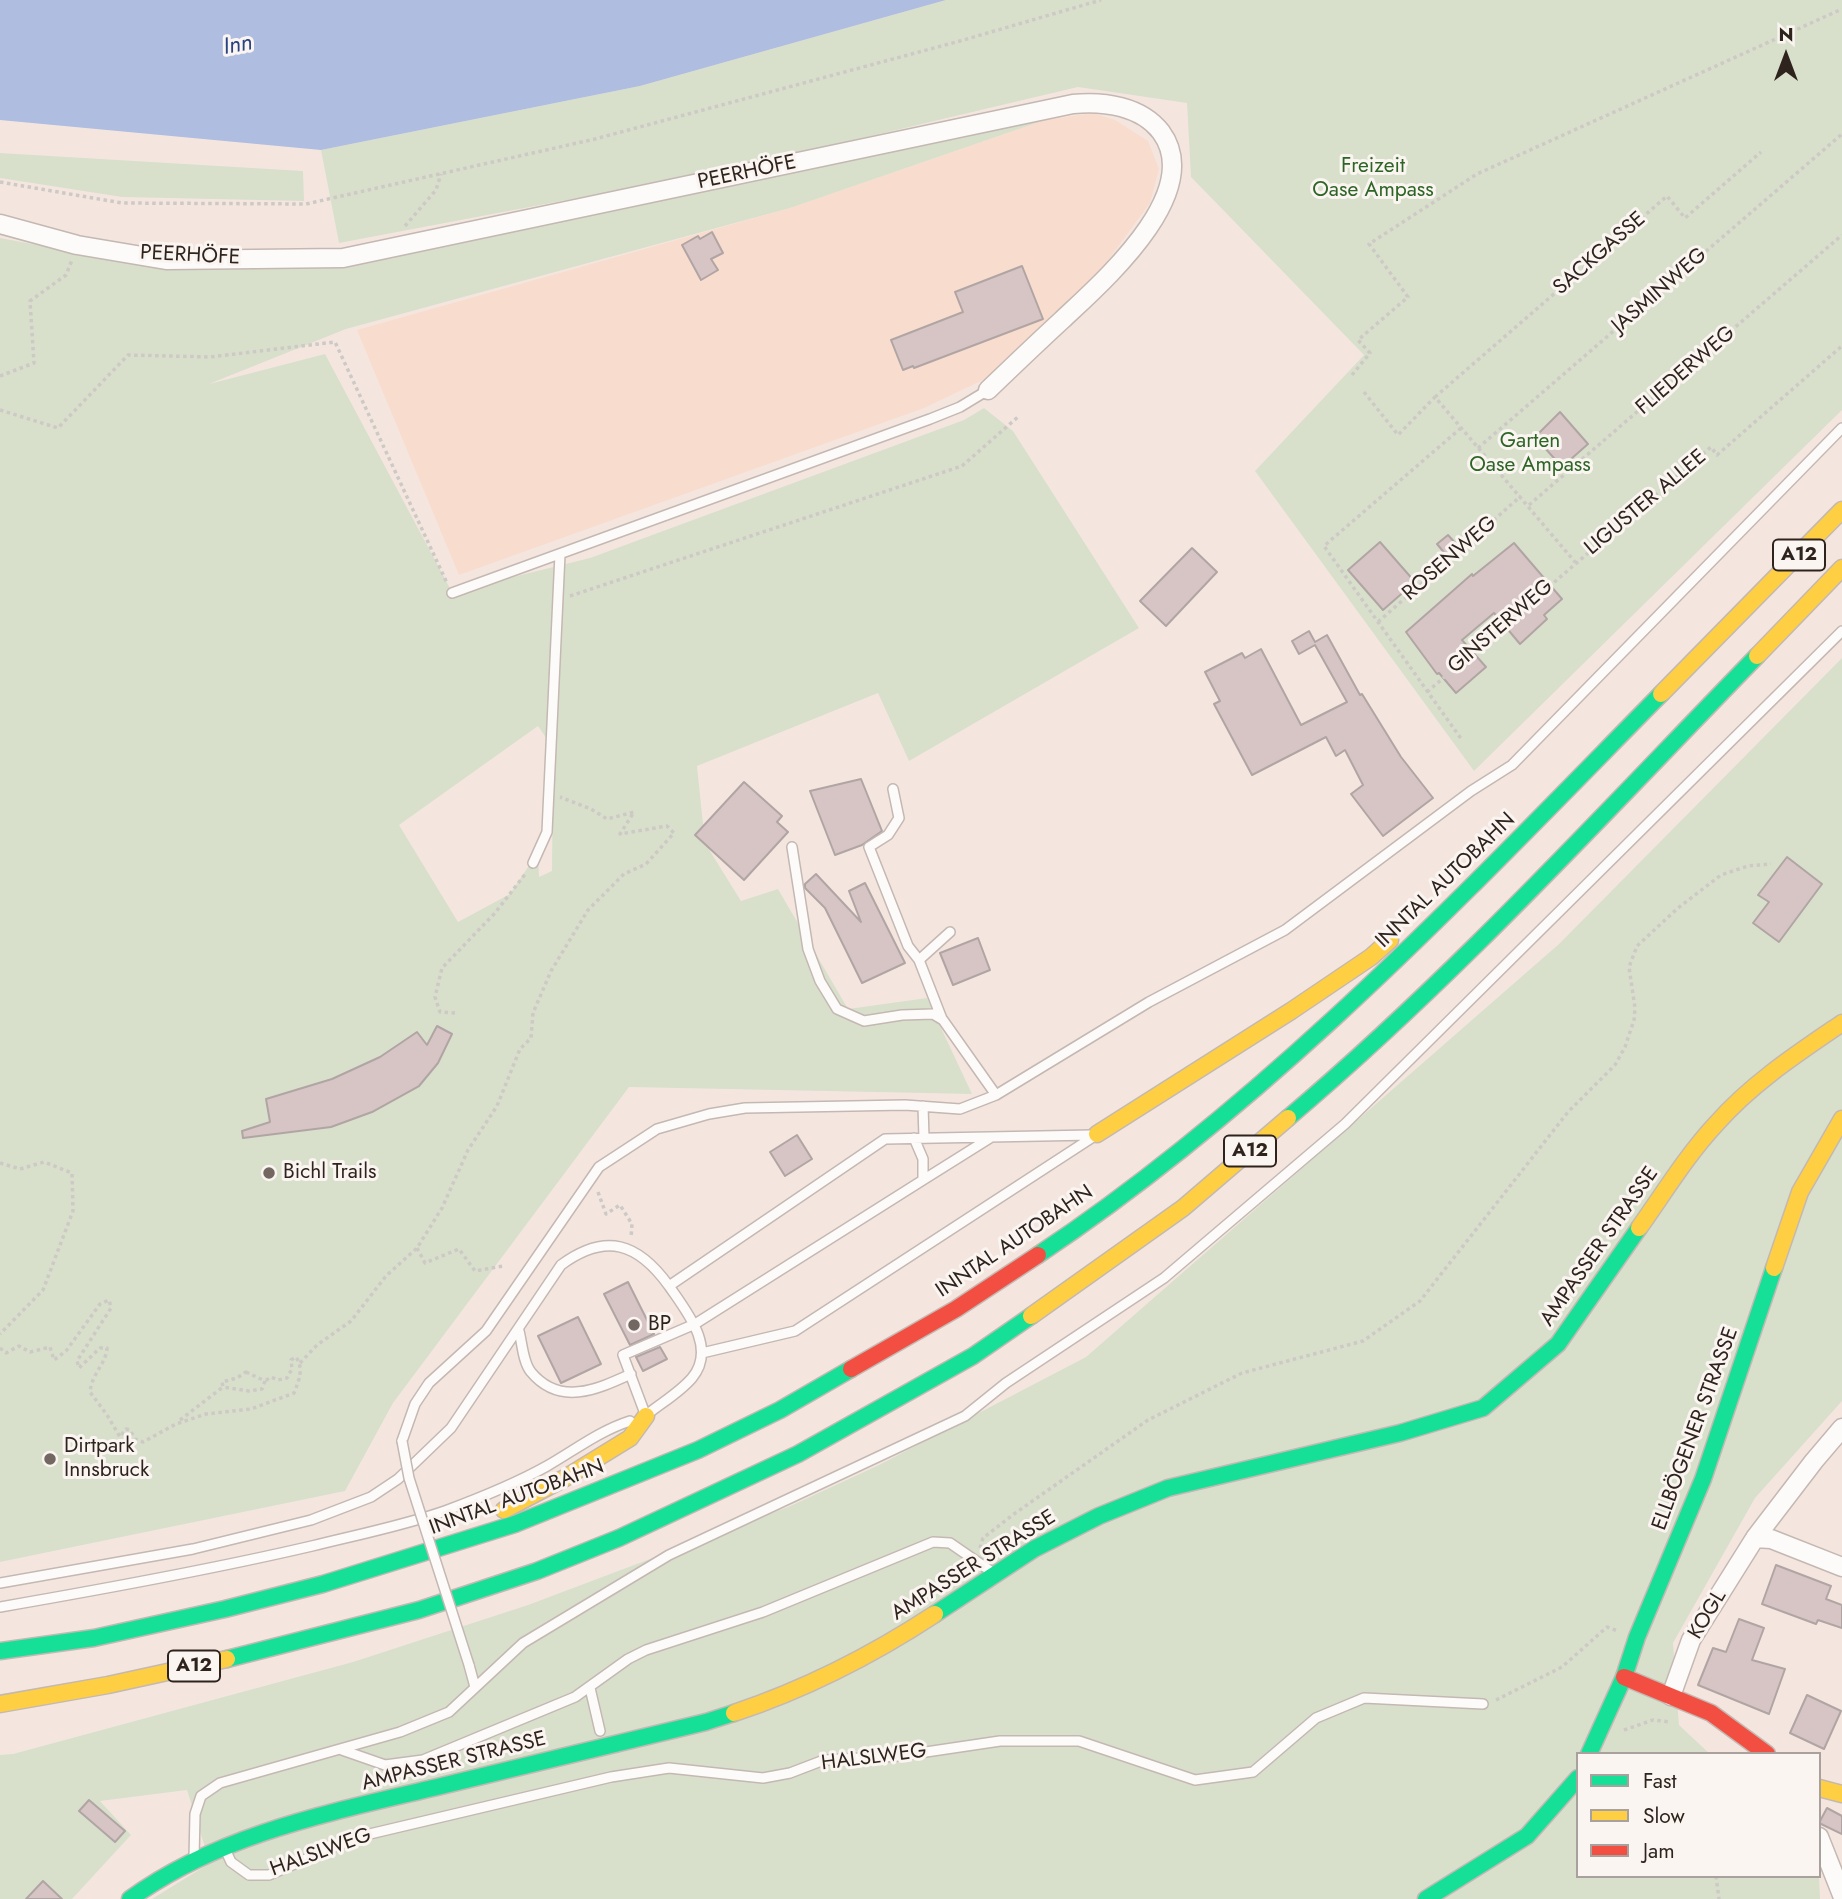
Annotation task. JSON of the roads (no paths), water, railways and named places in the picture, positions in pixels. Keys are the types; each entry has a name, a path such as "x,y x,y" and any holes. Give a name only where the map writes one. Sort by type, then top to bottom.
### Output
{"main road":[{"name":"INNTAL AUTOBAHN","path":"0,1651 94,1637 225,1609 323,1584 465,1541 610,1488 698,1450 780,1410 969,1300 1072,1232 1168,1160 1314,1037 1460,898 1842,510"},
{"name":"A12","path":"0,1704 108,1685 267,1650 419,1610 537,1571 619,1538 798,1454 973,1356 1183,1208 1336,1078 1486,935 1842,568"},
{"path":"1420,914 1460,898"},
{"path":"1097,1135 1291,1011 1371,957 1401,931"},
{"name":"AMPASSER STRASSE","path":"130,1899 148,1886 223,1847 329,1813 706,1722 770,1701 832,1675 900,1637 1034,1549 1088,1521 1168,1489 1245,1468 1400,1433 1483,1408 1558,1344 1718,1118 1737,1098 1773,1070 1842,1023"},
{"name":"ELLBÖGENER STRASSE","path":"1590,1752 1624,1677 1637,1637 1703,1479 1800,1192 1842,1119"},
{"path":"465,1541 503,1510 565,1478 629,1438 646,1416"},
{"path":"1624,1677 1693,1704 1726,1721 1765,1752"},
{"path":"1426,1899 1527,1836 1576,1781"},
{"path":"1821,1789 1842,1794"}],"street":[{"name":"PEERHÖFE","path":"0,224 77,245 166,260 343,258 1073,104 1095,102 1114,105 1146,117 1164,136 1170,153 1168,190 1160,209 1123,262 988,390"},
{"name":"KOGL","path":"1671,1696 1691,1640 1755,1538 1842,1428"},
{"path":"1755,1538 1771,1539 1842,1567"},
{"path":"1821,1842 1842,1895"}],"lane":[{"path":"452,593 930,419 960,407 988,390"},
{"path":"475,1687 410,1478 402,1441 415,1404 429,1383 486,1331 599,1167 657,1129 709,1114 745,1108 923,1106 960,1109 996,1095 1149,1002 1285,930 1471,791 1512,765 1842,428"},
{"path":"533,863 547,832 560,554"},
{"path":"195,1860 195,1814 201,1796 220,1783 342,1750 400,1732 449,1712 523,1643 669,1555 965,1416 1006,1383 1164,1278 1345,1124 1842,631"},
{"path":"893,789 899,818 888,835 869,847 908,946 919,960 943,1020 996,1095"},
{"path":"792,847 808,949 820,981 837,1009 864,1021 902,1015 933,1014 943,1020"},
{"path":"919,960 950,932"},
{"path":"923,1106 919,1138 923,1180"},
{"path":"669,1286 885,1139 1097,1135"},
{"path":"702,1353 795,1331 1097,1135"},
{"path":"646,1416 623,1355 695,1324 992,1137"},
{"path":"0,1583 193,1549 311,1520 370,1497 398,1479 451,1428 519,1331 561,1265 589,1249 608,1244 629,1249 644,1257 656,1268 695,1324 702,1353 693,1377 646,1416 608,1428 547,1466 507,1486 408,1522 253,1559 118,1587 0,1607"},
{"path":"519,1331 529,1371 554,1389 576,1394 600,1388 631,1374"},
{"path":"342,1750 386,1765 423,1760 531,1717 590,1688 628,1659 646,1650 763,1612 933,1542 950,1543 996,1574"},
{"path":"590,1688 600,1731"},
{"name":"HALSLWEG","path":"223,1847 231,1862 249,1875 269,1875 357,1837 611,1777 669,1768 763,1778 790,1773 824,1760 899,1756 1000,1741 1079,1741 1195,1780 1253,1772 1316,1718 1364,1698 1483,1704"}],"water":[{"name":"Inn","path":"0,0 946,0 640,86 321,150 0,120"}],"place":[{"name":"Bichl Trails","path":"269,1173"},
{"name":"BP","path":"634,1325"},
{"name":"Dirtpark Innsbruck","path":"50,1459"}],"park label":[{"name":"Freizeit Oase Ampass","path":"1373,179"},
{"name":"Garten Oase Ampass","path":"1530,454"}]}
